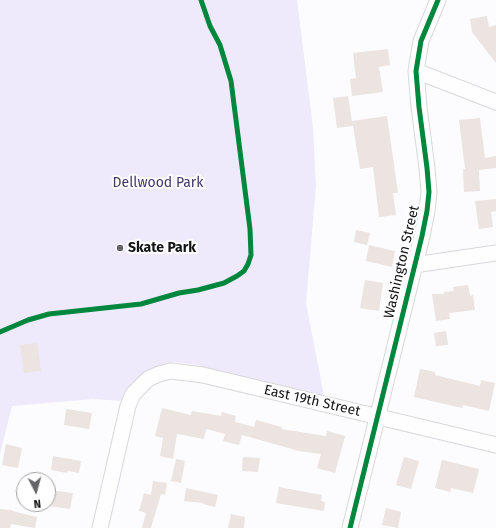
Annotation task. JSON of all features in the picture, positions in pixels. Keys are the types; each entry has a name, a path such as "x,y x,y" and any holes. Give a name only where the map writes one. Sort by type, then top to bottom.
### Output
{"street":[{"name":"Washington Street","path":"350,528 422,236 429,192 416,71 421,41 438,0"},
{"path":"416,71 496,102"},
{"path":"414,265 496,253"},
{"name":"East 19th Street","path":"100,528 128,406 133,394 140,385 159,374 171,371 203,375 496,445"}],"green space":[{"name":"Dellwood Park","path":"0,0 297,0 313,127 316,186 306,303 324,396 191,364 172,362 155,367 140,376 132,383 122,401 93,399 12,406 0,454"}],"building":[{"path":"487,16 489,27 496,25 496,63 472,32 470,19"},
{"path":"388,49 390,65 379,67 383,92 352,96 350,79 356,78 353,53"},
{"path":"348,96 352,122 387,116 398,193 393,193 396,215 379,217 373,167 360,169 353,126 337,128 333,98"},
{"path":"480,118 485,158 496,156 496,168 479,170 480,191 464,192 463,169 465,169 459,120"},
{"path":"496,199 496,211 491,212 493,227 479,229 475,201"},
{"path":"356,230 370,233 367,245 354,242"},
{"path":"369,245 395,251 392,267 366,261"},
{"path":"365,280 383,283 379,311 360,308"},
{"path":"468,285 470,296 473,295 475,310 449,313 450,319 436,321 432,294 444,294 444,292 454,291 453,287"},
{"path":"446,331 448,345 436,346 434,333"},
{"path":"37,343 41,371 24,373 20,345"},
{"path":"420,369 435,372 435,375 480,386 481,380 495,383 489,411 463,405 462,408 414,397"},
{"path":"162,408 191,415 192,411 221,416 222,412 236,416 235,422 254,427 256,420 282,427 281,429 326,436 327,431 345,436 335,473 317,468 321,454 299,451 242,435 239,445 223,441 225,434 206,429 204,439 177,434 173,459 160,456 163,438 155,436"},
{"path":"66,409 92,413 89,429 64,425"},
{"path":"6,444 22,448 18,468 2,465"},
{"path":"53,456 81,461 79,473 68,471 67,473 51,470"},
{"path":"243,457 260,458 258,472 242,471"},
{"path":"404,457 419,461 411,489 396,485"},
{"path":"176,459 185,461 181,483 171,481"},
{"path":"442,460 479,469 473,493 451,488 450,492 435,488"},
{"path":"153,481 167,483 165,495 161,494 151,528 142,528 146,513 139,511 144,493 151,495"},
{"path":"279,487 322,495 321,501 325,502 324,511 276,503"},
{"path":"186,488 218,495 215,507 203,503 184,501"},
{"path":"56,491 73,493 70,509 56,507"},
{"path":"386,508 401,512 398,528 382,525"},
{"path":"0,509 12,510 37,517 35,528 11,524 10,528 0,528"},
{"path":"231,514 245,517 244,528 228,528"}],"cycle path":[{"path":"0,332 28,320 49,314 141,304 179,293 198,290 224,283 244,271 251,255 250,229 231,81 220,45 210,26 201,0"},
{"path":"350,528 427,211 429,192 416,71 421,41 438,0"}],"place":[{"name":"Skate Park","path":"120,248"}]}
